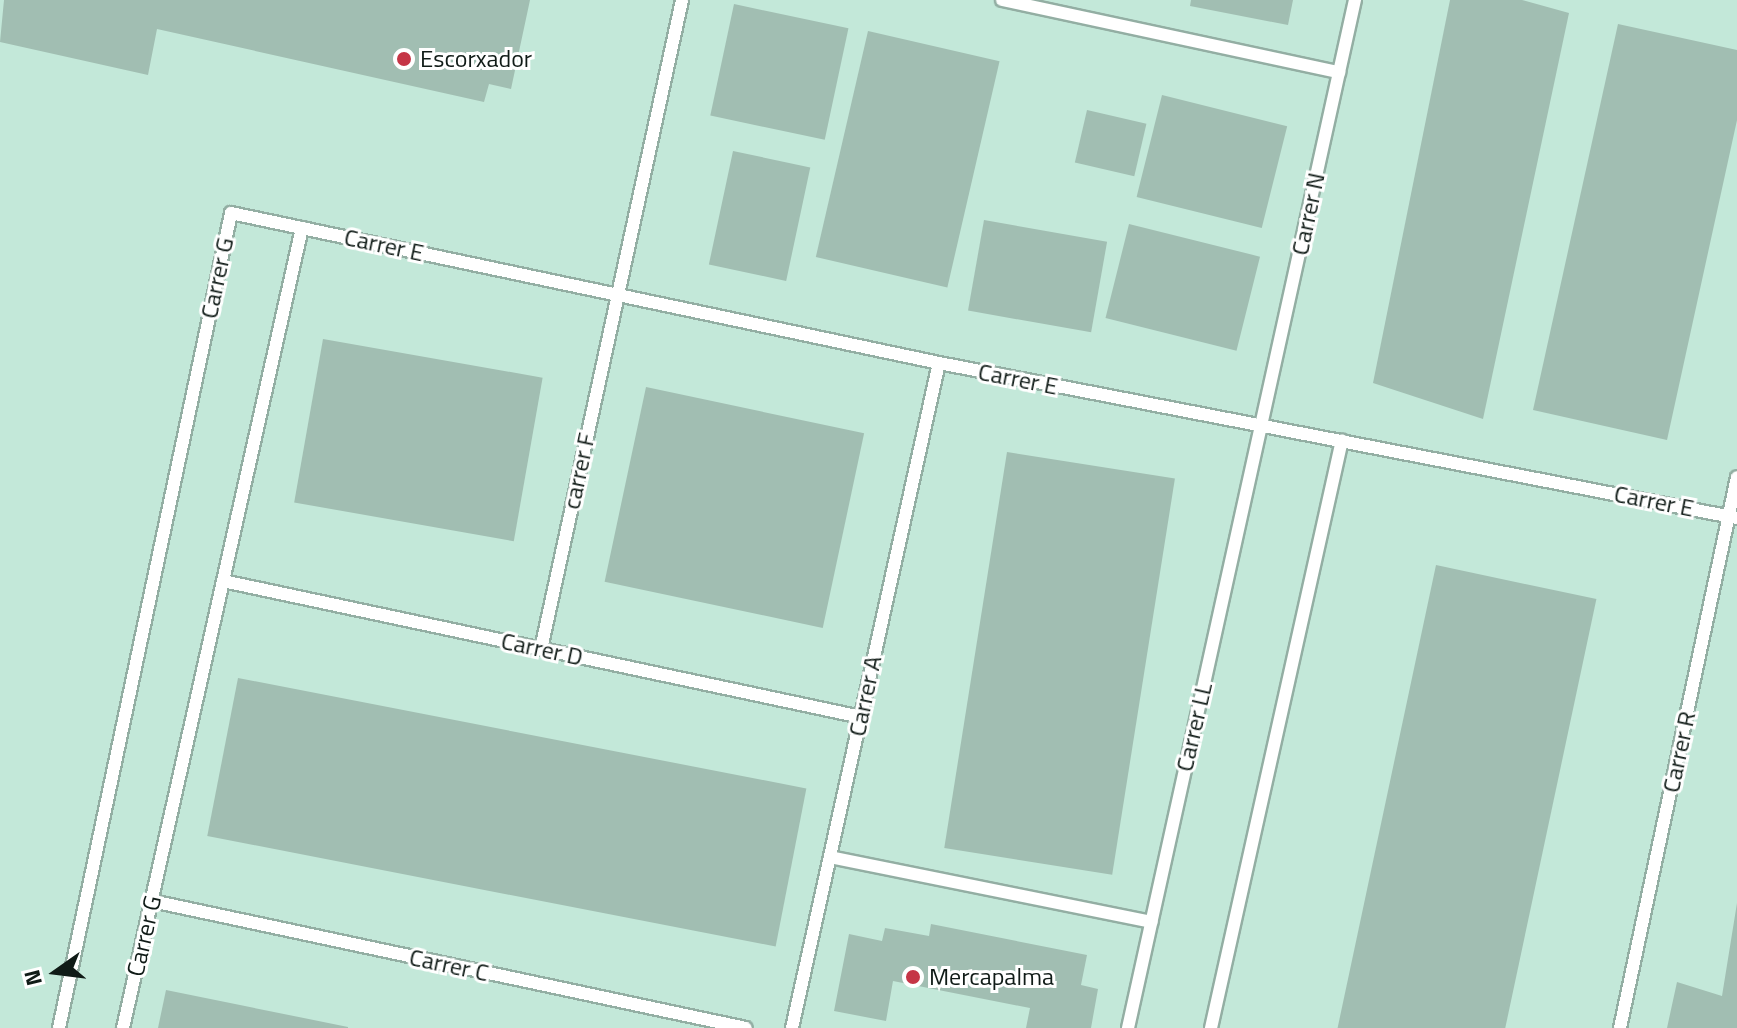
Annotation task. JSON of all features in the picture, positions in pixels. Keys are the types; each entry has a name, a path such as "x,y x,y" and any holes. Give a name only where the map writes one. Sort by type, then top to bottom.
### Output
{"lane":[{"name":"carrer F","path":"541,649 682,0"},
{"path":"1002,0 1339,72"},
{"name":"Carrer N","path":"1261,427 1355,0"},
{"name":"Carrer G","path":"59,1028 231,213 302,228 123,1028"},
{"name":"Carrer E","path":"302,228 939,363 1733,517"},
{"name":"Carrer A","path":"792,1028 939,363"},
{"name":"Carrer LL","path":"1128,1028 1261,427"},
{"path":"1211,1028 1342,440"},
{"name":"Carrer R","path":"1620,1028 1733,517 1737,477"},
{"name":"Carrer D","path":"223,581 861,717"},
{"path":"830,857 1151,922"},
{"name":"Carrer C","path":"152,901 746,1028"}],"shaded area":[{"name":"Mercapalma","path":"0,0 1737,0 1737,1028 0,1028"}],"building":[{"name":"Escorxador","path":"4,0 530,0 511,89 489,84 484,102 157,29 148,75 0,42"},
{"path":"1191,0 1293,0 1288,25 1190,6"},
{"path":"1450,0 1522,0 1569,13 1483,419 1373,383"},
{"path":"734,4 848,28 825,140 710,116"},
{"path":"1618,24 1737,50 1737,120 1667,440 1533,410"},
{"path":"868,31 1000,61 947,287 816,257"},
{"path":"1162,95 1287,126 1262,228 1137,197"},
{"path":"1087,110 1146,124 1134,176 1075,163"},
{"path":"733,151 810,167 786,281 709,264"},
{"path":"984,220 1107,242 1091,332 968,311"},
{"path":"1129,224 1260,257 1237,351 1106,318"},
{"path":"323,339 543,378 514,541 294,502"},
{"path":"646,387 864,433 823,628 605,582"},
{"path":"1007,452 1175,479 1112,875 944,848"},
{"path":"1436,565 1596,599 1505,1028 1338,1028"},
{"path":"238,678 806,788 776,947 207,836"},
{"path":"1737,903 1737,1028 1667,1028 1677,982 1722,996"},
{"path":"931,924 1087,955 1081,985 1098,989 1091,1028 1026,1028 1030,1008 893,981 886,1021 834,1011 849,934 882,941 885,928 929,936"},
{"path":"166,990 348,1027 348,1028 158,1028"}],"place":[{"name":"Escorxador","path":"404,59"},
{"name":"Mercapalma","path":"913,977"}]}
